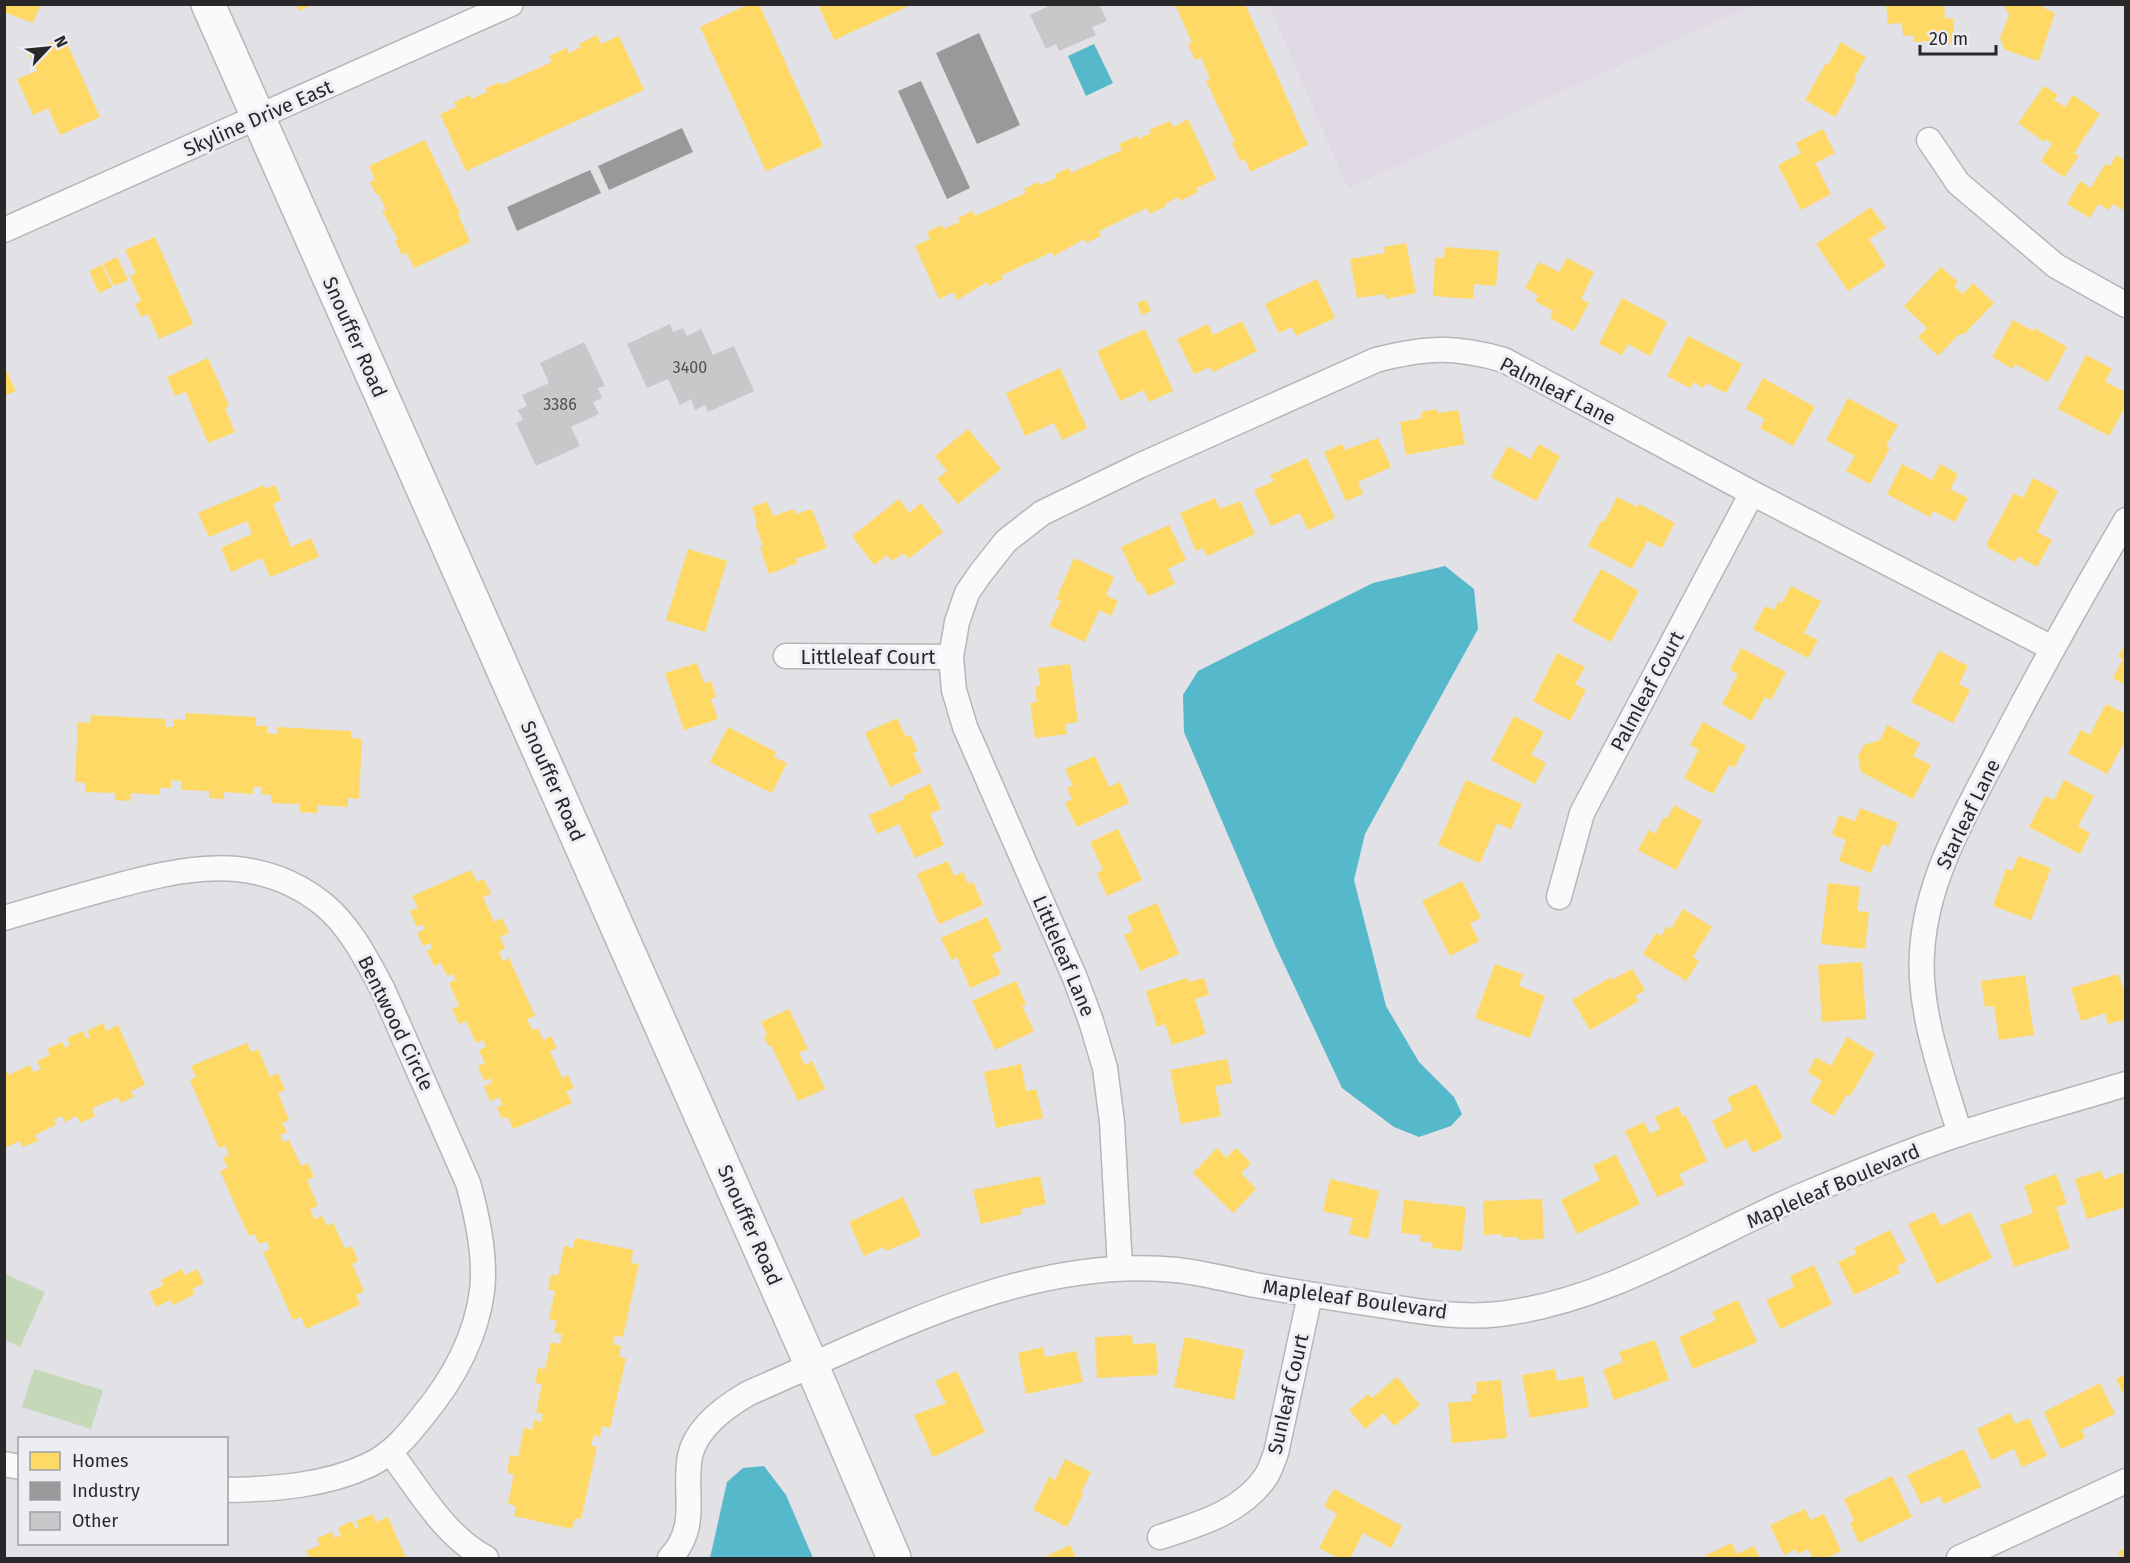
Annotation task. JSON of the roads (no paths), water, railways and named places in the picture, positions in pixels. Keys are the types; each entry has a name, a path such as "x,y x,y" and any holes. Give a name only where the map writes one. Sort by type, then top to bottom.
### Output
{"main road":[{"name":"Snouffer Road","path":"208,4 812,1366 894,1558"}],"street":[{"name":"Skyline Drive East","path":"4,230 511,4"},
{"path":"1929,140 1958,183 2056,266 2126,305"},
{"name":"Palmleaf Lane","path":"951,657 957,622 967,593 1006,541 1042,513 1139,466 1376,360 1440,348 1473,352 1504,360 1752,493 2052,648"},
{"name":"Palmleaf Court","path":"1559,897 1582,813 1752,493"},
{"name":"Starleaf Lane","path":"1960,1134 1924,1004 1922,953 1928,912 1940,868 1956,832 2052,648 2126,520"},
{"name":"Littleleaf Court","path":"786,656 951,657"},
{"name":"Littleleaf Lane","path":"951,657 954,690 965,727 1075,978 1105,1068 1112,1122 1120,1268"},
{"name":"Bentwood Circle","path":"4,918 172,872 201,868 231,868 258,873 284,881 306,893 324,905 342,923 356,942 383,990 465,1174 476,1209 482,1290 464,1352 449,1380 430,1407 407,1436 390,1452 357,1470 311,1483 271,1489 228,1490"},
{"name":"Mapleleaf Boulevard","path":"670,1558 684,1539 687,1526 690,1454 706,1426 739,1399 920,1317 978,1297 1077,1272 1120,1268 1178,1270 1310,1295 1437,1314 1498,1314 1554,1303 1636,1273 1791,1200 1875,1164 1960,1134 2126,1084"},
{"name":"Sunleaf Court","path":"1160,1537 1228,1512 1248,1497 1266,1477 1276,1452 1310,1295"},
{"path":"390,1452 452,1533 472,1551 486,1558"},
{"path":"1959,1558 2126,1481"}],"water":[{"path":"1094,44 1113,83 1086,96 1068,56"},
{"path":"1445,566 1474,589 1478,629 1365,834 1354,880 1386,1006 1419,1062 1454,1097 1462,1114 1451,1126 1419,1137 1394,1127 1342,1088 1275,945 1184,732 1183,695 1198,671 1373,583"},
{"path":"764,1466 786,1495 813,1558 710,1558 727,1482 743,1468"}]}
